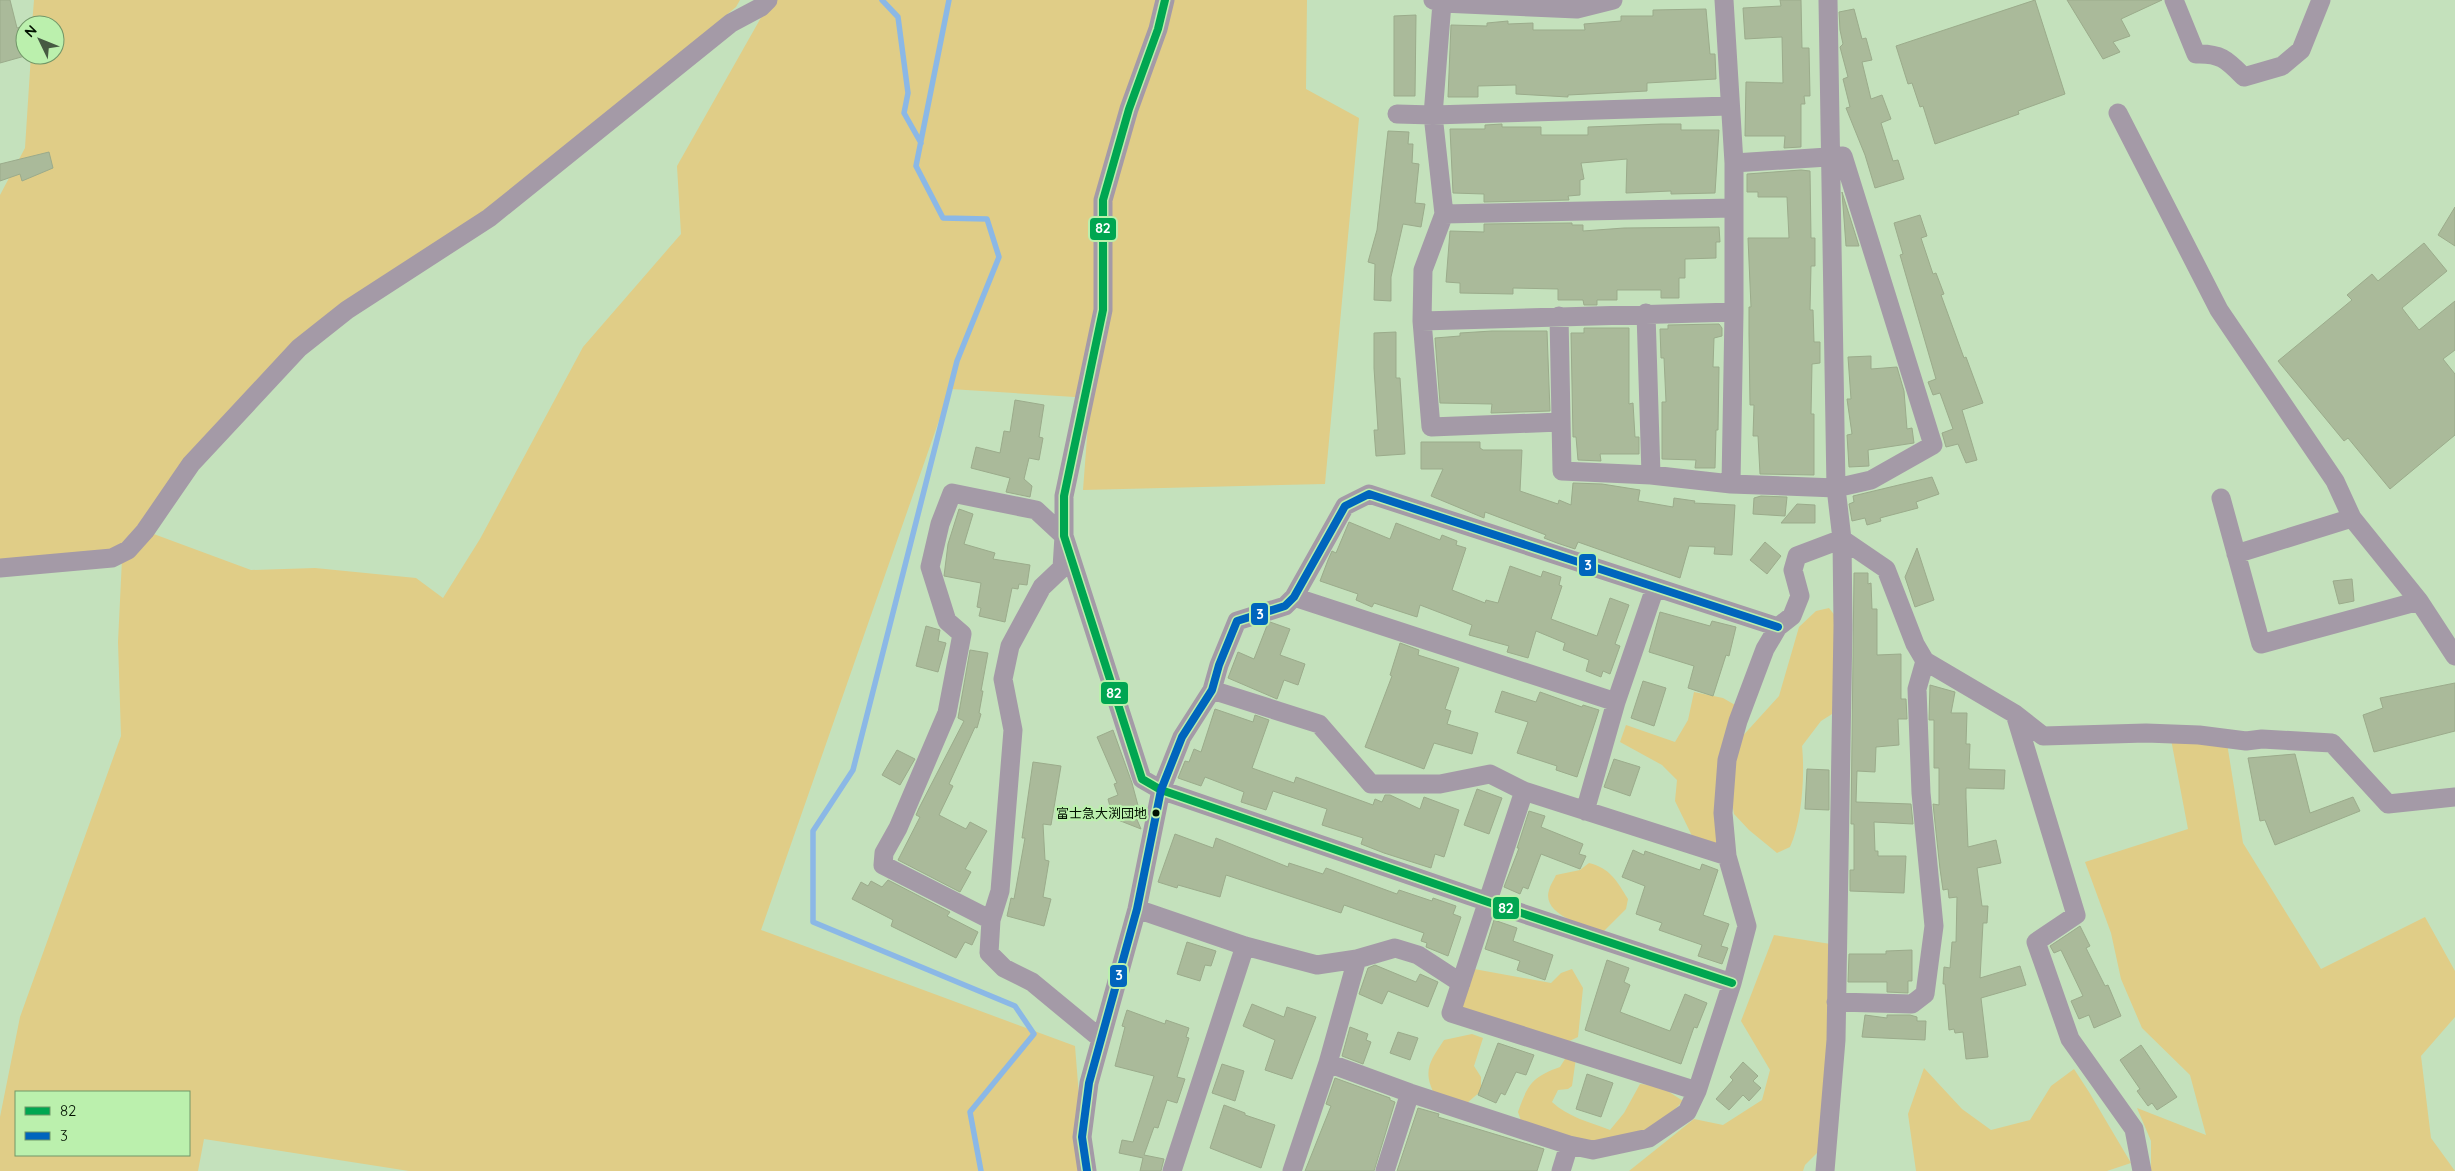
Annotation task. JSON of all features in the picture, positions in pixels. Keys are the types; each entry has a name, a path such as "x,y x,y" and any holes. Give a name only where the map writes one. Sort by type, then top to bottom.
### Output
{"street":[{"path":"0,568 112,558 128,550 145,531 191,464 299,348 347,310 489,218 731,24 761,7 768,0"},
{"path":"1100,1040 1032,982 1004,968 989,953 991,920 1000,891 1013,730 1003,679 1010,646 1042,587 1062,568 1064,496 1103,310 1103,200 1114,156 1158,29 1165,0"},
{"path":"1560,422 1431,427 1422,321 1423,270 1444,214 1433,115 1438,2 1577,9 1613,0"},
{"path":"1724,0 1729,106 1734,163 1734,312 1730,484"},
{"path":"1825,1171 1836,1040 1842,626 1842,539 1836,488 1828,0"},
{"path":"2174,0 2196,54 2215,53 2231,63 2244,77 2282,66 2301,50 2321,0"},
{"path":"1397,114 1433,115 1729,106"},
{"path":"2118,113 2219,310 2335,481 2352,518 2419,601 2455,656"},
{"path":"1559,316 1562,471 1651,475 1730,484 1836,488 1871,480 1933,445 1843,156 1734,163"},
{"path":"1444,214 1733,208"},
{"path":"1422,321 1646,313 1734,312"},
{"path":"1646,313 1651,475"},
{"path":"991,920 883,865 884,853 898,828 947,713 962,634 948,621 930,567 934,547 952,493 1036,510 1064,536 1142,779 1161,790 1488,902 1732,982"},
{"path":"1087,1171 1082,1137 1089,1083 1137,909 1161,790 1182,737 1212,690 1219,665 1237,620 1285,606 1294,597 1345,506 1369,494 1778,627"},
{"path":"2221,498 2261,644 2419,601"},
{"path":"2236,554 2352,518"},
{"path":"1328,1063 1410,1093 1570,1145 1593,1150 1649,1138 1687,1112 1697,1091 1732,982 1746,926 1727,856 1723,812 1728,760 1742,709 1765,649 1778,627 1792,616 1800,596 1793,570 1797,556 1842,539"},
{"path":"1842,539 1886,569 1915,644 1925,661 2015,714 2044,736 2146,733 2199,735 2246,741 2262,739 2332,744 2388,804 2455,797"},
{"path":"1585,811 1616,702 1655,588"},
{"path":"1294,597 1616,702"},
{"path":"1836,1002 1912,1004 1925,994 1934,926 1921,793 1917,690 1925,661"},
{"path":"1212,690 1319,724 1371,784 1440,784 1490,774 1524,791 1727,856"},
{"path":"2015,714 2076,915 2036,942 2070,1039 2134,1128 2142,1171"},
{"path":"1524,791 1451,1013 1697,1091"},
{"path":"1137,909 1245,946 1317,965 1357,959 1395,948 1418,955 1461,983"},
{"path":"1172,1171 1245,946"},
{"path":"1292,1171 1328,1063 1357,959"},
{"path":"1385,1171 1410,1093"},
{"path":"1562,1171 1570,1145"}],"shaded area":[{"path":"34,0 740,0 736,7 519,187 299,348 128,550 0,572 0,195 25,148 30,65 65,65 65,15 33,15"},
{"path":"771,0 1307,0 1306,89 1359,118 1325,484 1083,490 1090,398 950,389 761,930 1075,1046 1085,1171 409,1171 204,1139 198,1171 0,1171 0,1117 20,1017 121,736 118,642 122,559 151,533 251,570 315,568 416,578 443,598 480,539 583,347 681,234 677,166"},
{"path":"1829,608 1843,626 1840,709 1821,721 1802,746 1802,798 1790,847 1777,853 1749,830 1734,814 1730,791 1719,853 1695,842 1675,801 1677,780 1662,765 1620,742 1626,725 1675,742 1688,720 1694,692 1723,698 1742,709 1739,740 1779,696 1799,627 1816,611"},
{"path":"2170,734 2226,737 2243,843 2321,969 2425,917 2455,971 2455,1017 2421,1056 2431,1138 2455,1171 2151,1171 2151,1141 2137,1108 2206,1135 2190,1075 2142,1028 2121,979 2111,933 2085,862 2188,829"},
{"path":"1589,863 1608,872 1628,899 1626,909 1603,932 1576,923 1558,913 1548,899 1550,888 1556,875 1580,870"},
{"path":"1774,935 1837,945 1828,1142 1805,1165 1803,1171 1629,1171 1694,1119 1723,1125 1762,1100 1770,1070 1741,1021"},
{"path":"1474,969 1551,983 1561,973 1572,969 1583,988 1578,1037 1561,1045 1458,1009"},
{"path":"1472,1034 1483,1038 1474,1066 1481,1077 1481,1091 1467,1103 1435,1095 1428,1073 1435,1054 1444,1040"},
{"path":"1576,1058 1572,1086 1568,1089 1558,1090 1552,1102 1565,1112 1579,1119 1610,1130 1624,1113 1640,1084 1660,1086 1683,1101 1651,1134 1611,1150 1522,1124 1518,1112 1532,1083 1543,1074 1560,1067 1565,1059"},
{"path":"1924,1068 1962,1109 1991,1130 2030,1120 2051,1086 2074,1069 2131,1163 2107,1171 1916,1171 1908,1114"}],"building":[{"path":"0,0 10,0 15,20 15,59 0,63"},
{"path":"1780,0 1801,0 1802,48 1809,48 1810,96 1804,96 1805,104 1801,104 1801,147 1784,148 1785,136 1745,136 1746,82 1783,83 1782,37 1745,39 1743,8 1781,6"},
{"path":"2035,0 2065,94 2018,111 2019,114 1935,144 1923,106 1920,107 1912,83 1908,84 1896,46"},
{"path":"2067,0 2162,0 2121,19 2130,36 2113,42 2120,52 2103,59"},
{"path":"1706,9 1710,54 1715,54 1716,79 1647,83 1647,91 1568,95 1568,97 1516,94 1516,85 1478,86 1478,97 1448,97 1451,25 1487,26 1487,23 1508,21 1508,24 1533,23 1533,30 1585,30 1584,24 1621,21 1621,16 1653,16 1653,10"},
{"path":"1854,9 1862,39 1866,38 1872,60 1862,62 1871,99 1882,95 1891,119 1881,123 1893,161 1898,160 1904,179 1875,188 1865,155 1846,108 1850,107 1843,79 1848,77 1840,47 1843,44 1839,12"},
{"path":"1416,15 1415,96 1394,96 1394,16"},
{"path":"1502,124 1502,127 1541,127 1541,135 1588,135 1588,127 1661,124 1681,124 1681,130 1719,130 1715,193 1671,194 1671,191 1626,193 1627,159 1581,163 1584,179 1580,180 1580,195 1568,196 1569,200 1484,202 1484,194 1453,193 1450,129 1485,129 1485,125"},
{"path":"1388,131 1409,132 1408,144 1413,144 1412,163 1419,164 1415,203 1425,204 1421,227 1403,224 1391,277 1391,301 1374,300 1375,264 1368,262 1377,230"},
{"path":"49,152 53,168 22,181 20,174 0,181 0,164"},
{"path":"1810,171 1811,238 1815,238 1815,266 1811,266 1810,310 1813,310 1814,342 1820,342 1820,363 1812,364 1811,414 1814,414 1814,475 1760,474 1758,436 1753,436 1754,405 1750,405 1749,307 1751,307 1748,238 1789,238 1787,197 1758,197 1758,192 1747,192 1747,174"},
{"path":"1842,192 1859,246 1846,246"},
{"path":"2455,207 2455,246 2438,235"},
{"path":"1920,215 1927,236 1921,238 1933,274 1936,273 1944,294 1941,295 1983,403 1962,410 1977,460 1966,463 1958,444 1946,447 1942,433 1953,429 1940,393 1933,395 1928,382 1936,379 1900,255 1903,254 1894,223"},
{"path":"1572,223 1572,225 1583,225 1583,231 1624,228 1719,227 1720,242 1716,242 1716,258 1685,259 1685,278 1679,278 1679,298 1661,298 1661,290 1617,290 1617,300 1597,300 1597,305 1584,305 1583,300 1558,300 1558,289 1513,288 1513,294 1460,293 1460,283 1446,282 1450,231 1484,232 1484,224"},
{"path":"2424,243 2447,271 2402,308 2419,330 2455,301 2455,350 2443,359 2455,374 2455,435 2390,489 2348,438 2344,441 2278,361 2352,300 2347,295 2372,274 2378,281"},
{"path":"1719,324 1722,328 1722,336 1714,338 1713,367 1719,367 1715,468 1695,468 1696,460 1662,459 1662,402 1666,402 1664,358 1661,358 1660,329 1668,329 1668,325"},
{"path":"1584,328 1629,328 1629,404 1633,403 1635,437 1639,437 1639,454 1600,454 1601,461 1578,460 1576,437 1573,437 1571,333 1584,333"},
{"path":"1547,331 1550,411 1491,413 1492,404 1440,403 1435,338 1460,336 1460,333"},
{"path":"1396,332 1396,378 1400,378 1405,454 1376,456 1374,430 1378,430 1374,333"},
{"path":"1871,356 1871,369 1897,367 1904,391 1907,429 1912,428 1914,443 1868,450 1869,466 1849,467 1847,435 1852,434 1847,399 1851,399 1848,357"},
{"path":"1015,400 1044,405 1039,437 1043,438 1039,460 1029,458 1024,479 1032,486 1030,497 1006,492 1010,478 971,468 976,447 1000,453 1004,431 1010,432"},
{"path":"1421,442 1480,442 1480,448 1483,450 1522,450 1520,491 1558,504 1559,500 1571,505 1573,483 1602,484 1640,490 1638,501 1673,507 1674,498 1695,501 1694,503 1735,505 1732,555 1714,554 1715,547 1689,546 1680,578 1578,542 1575,549 1557,543 1544,538 1546,535 1485,512 1484,518 1431,496 1443,469 1421,469"},
{"path":"1932,477 1939,494 1916,502 1918,508 1880,518 1881,521 1867,525 1865,518 1852,521 1849,504 1854,502 1853,496"},
{"path":"1761,496 1787,497 1785,516 1753,514 1754,498"},
{"path":"1797,504 1815,505 1815,523 1781,523"},
{"path":"959,509 973,514 964,544 995,553 993,559 1030,565 1027,585 1019,584 1018,589 1012,588 1005,622 979,616 981,608 977,607 981,583 944,576 948,544"},
{"path":"1349,522 1390,539 1396,523 1440,540 1442,535 1457,541 1456,545 1466,548 1452,590 1485,603 1486,600 1498,603 1510,566 1541,577 1543,571 1561,577 1559,585 1562,586 1551,619 1597,636 1610,598 1629,605 1615,644 1620,646 1610,674 1603,671 1601,677 1586,671 1589,660 1563,650 1565,643 1536,631 1528,658 1507,652 1509,646 1469,635 1472,625 1420,605 1417,617 1374,603 1372,607 1356,600 1358,594 1320,581 1332,551 1336,553"},
{"path":"1765,542 1781,556 1767,574 1750,560"},
{"path":"1917,548 1934,600 1915,607 1905,577"},
{"path":"1854,573 1868,573 1868,584 1871,583 1872,609 1877,609 1877,655 1901,654 1901,699 1906,699 1907,719 1898,719 1899,745 1876,747 1875,772 1857,771 1856,802 1911,804 1913,824 1874,822 1875,851 1878,851 1878,856 1906,856 1904,893 1850,891 1850,870 1854,870 1854,824 1851,824"},
{"path":"2352,579 2354,601 2339,604 2333,581"},
{"path":"1660,612 1710,626 1712,621 1736,627 1729,656 1726,655 1713,696 1688,688 1694,666 1649,652"},
{"path":"1270,622 1290,629 1280,655 1305,664 1298,685 1284,680 1277,699 1228,678 1238,652 1254,659"},
{"path":"926,626 940,630 938,641 946,643 938,672 916,666"},
{"path":"1400,643 1419,650 1418,655 1459,668 1445,709 1451,711 1447,724 1478,733 1472,754 1434,743 1424,769 1365,747 1392,676 1390,675"},
{"path":"970,650 988,653 981,691 983,691 979,713 981,714 977,728 975,727 949,784 953,786 939,815 966,829 970,822 987,831 965,869 971,872 960,892 898,860 920,817 916,815 919,808 964,721 958,718"},
{"path":"1643,681 1666,688 1654,726 1631,718"},
{"path":"2455,683 2455,731 2374,752 2363,715 2383,708 2380,698"},
{"path":"1930,685 1955,692 1951,713 1967,713 1966,744 1970,744 1969,769 2005,770 2004,789 1966,788 1968,847 1996,840 2001,863 1977,868 1982,906 1988,906 1987,923 1983,923 1980,978 2020,966 2026,985 1981,998 1988,1057 1966,1059 1963,1032 1955,1033 1954,1029 1949,1030 1945,984 1943,984 1944,967 1950,968 1952,942 1956,942 1957,897 1949,898 1948,889 1943,890 1940,869 1933,804 1939,805 1939,768 1934,768 1934,720 1929,720"},
{"path":"1502,691 1536,702 1540,692 1582,707 1583,705 1599,710 1577,777 1556,770 1557,766 1517,753 1528,722 1495,712"},
{"path":"1215,709 1253,722 1255,715 1269,720 1252,768 1294,783 1296,777 1373,805 1375,799 1382,802 1385,795 1390,795 1420,809 1424,797 1459,810 1444,857 1435,854 1431,868 1384,853 1361,844 1363,838 1322,825 1327,809 1273,791 1266,810 1241,802 1244,792 1205,777 1201,786 1178,778 1185,761 1189,762 1194,749 1201,752"},
{"path":"1113,730 1132,783 1140,813 1135,815 1141,829 1113,818 1108,799 1118,795 1114,784 1117,783 1097,737"},
{"path":"897,750 915,759 900,785 882,775"},
{"path":"2295,754 2310,813 2353,797 2360,811 2275,845 2265,820 2260,821 2248,758"},
{"path":"1614,759 1640,767 1630,796 1604,787"},
{"path":"1033,762 1061,766 1051,825 1043,824 1045,860 1049,861 1043,897 1051,899 1044,926 1007,916 1011,898 1014,899 1025,838 1022,838"},
{"path":"1807,769 1829,770 1829,810 1805,809"},
{"path":"1477,789 1502,798 1489,834 1464,825"},
{"path":"1529,811 1545,816 1541,827 1583,844 1579,854 1586,856 1580,869 1541,854 1528,889 1523,887 1520,894 1504,887 1519,848 1517,848"},
{"path":"1175,834 1213,848 1216,838 1288,867 1289,863 1323,874 1326,868 1397,894 1399,890 1432,901 1433,898 1456,906 1453,914 1461,917 1448,956 1426,947 1427,943 1421,941 1424,933 1344,905 1341,913 1226,875 1220,897 1178,885 1177,888 1158,882"},
{"path":"1633,850 1644,855 1645,851 1700,870 1702,864 1718,870 1703,915 1729,924 1721,946 1728,948 1722,964 1698,956 1702,945 1659,930 1662,923 1636,914 1645,886 1622,877"},
{"path":"888,880 950,912 947,916 978,932 972,945 965,942 956,958 891,926 893,920 852,899 861,882 868,886 871,881 882,887"},
{"path":"1494,920 1517,928 1513,941 1553,955 1545,980 1517,970 1520,961 1485,949"},
{"path":"2080,926 2090,946 2086,948 2105,986 2108,985 2121,1016 2094,1028 2089,1015 2079,1019 2071,1001 2083,996 2061,950 2054,953 2050,946"},
{"path":"1187,942 1216,951 1211,966 1205,965 1200,981 1177,974"},
{"path":"1912,950 1912,981 1908,981 1908,993 1887,992 1887,982 1848,982 1849,954 1886,954 1886,951"},
{"path":"1607,960 1629,968 1624,982 1630,985 1620,1012 1670,1031 1685,994 1707,1003 1697,1028 1694,1027 1681,1064 1585,1030"},
{"path":"1375,965 1416,982 1420,974 1438,982 1428,1007 1388,991 1382,1004 1359,994 1368,968"},
{"path":"1252,1004 1284,1017 1287,1007 1316,1017 1292,1079 1265,1070 1275,1040 1243,1026"},
{"path":"1127,1010 1165,1024 1166,1020 1189,1028 1186,1037 1189,1038 1177,1077 1185,1079 1177,1103 1167,1100 1158,1128 1154,1127 1144,1155 1164,1159 1161,1171 1140,1171 1143,1158 1119,1153 1122,1140 1133,1142 1154,1076 1115,1066 1125,1027 1122,1026"},
{"path":"1865,1015 1887,1018 1887,1015 1910,1015 1917,1017 1917,1021 1926,1021 1925,1040 1862,1037"},
{"path":"1350,1027 1368,1034 1366,1040 1371,1042 1363,1064 1342,1056"},
{"path":"1398,1032 1418,1038 1410,1060 1390,1053"},
{"path":"1498,1043 1534,1055 1526,1075 1516,1072 1505,1095 1501,1093 1496,1103 1478,1095"},
{"path":"2141,1045 2177,1097 2157,1110 2152,1103 2148,1106 2137,1091 2140,1089 2120,1060"},
{"path":"1743,1062 1758,1076 1753,1081 1761,1088 1749,1101 1743,1095 1729,1110 1716,1099 1733,1080 1730,1077"},
{"path":"1222,1064 1244,1071 1235,1101 1212,1093"},
{"path":"1587,1074 1613,1083 1601,1117 1576,1109"},
{"path":"1335,1078 1390,1098 1390,1100 1395,1102 1374,1171 1305,1171 1331,1106 1326,1104"},
{"path":"1224,1105 1245,1113 1245,1115 1275,1125 1261,1168 1210,1148"},
{"path":"1418,1108 1439,1114 1438,1117 1544,1149 1537,1171 1397,1171"}],"waterway":[{"path":"882,0 898,17 908,93 904,113 921,143"},
{"path":"949,0 916,166 943,218 987,219 999,257 957,361 853,770 813,831 813,922 1015,1006 1034,1034 970,1112 981,1171"}],"transit line":[{"name":"82","path":"1165,0 1158,29 1129,109 1103,200 1103,310 1064,496 1064,536 1142,779 1161,790 1732,983"},
{"name":"3","path":"1087,1171 1082,1137 1089,1083 1137,909 1161,790 1182,737 1212,690 1219,665 1237,621 1285,606 1294,597 1345,506 1369,494 1778,627"}],"place":[{"name":"富士急大渕団地","path":"1156,813"}]}
